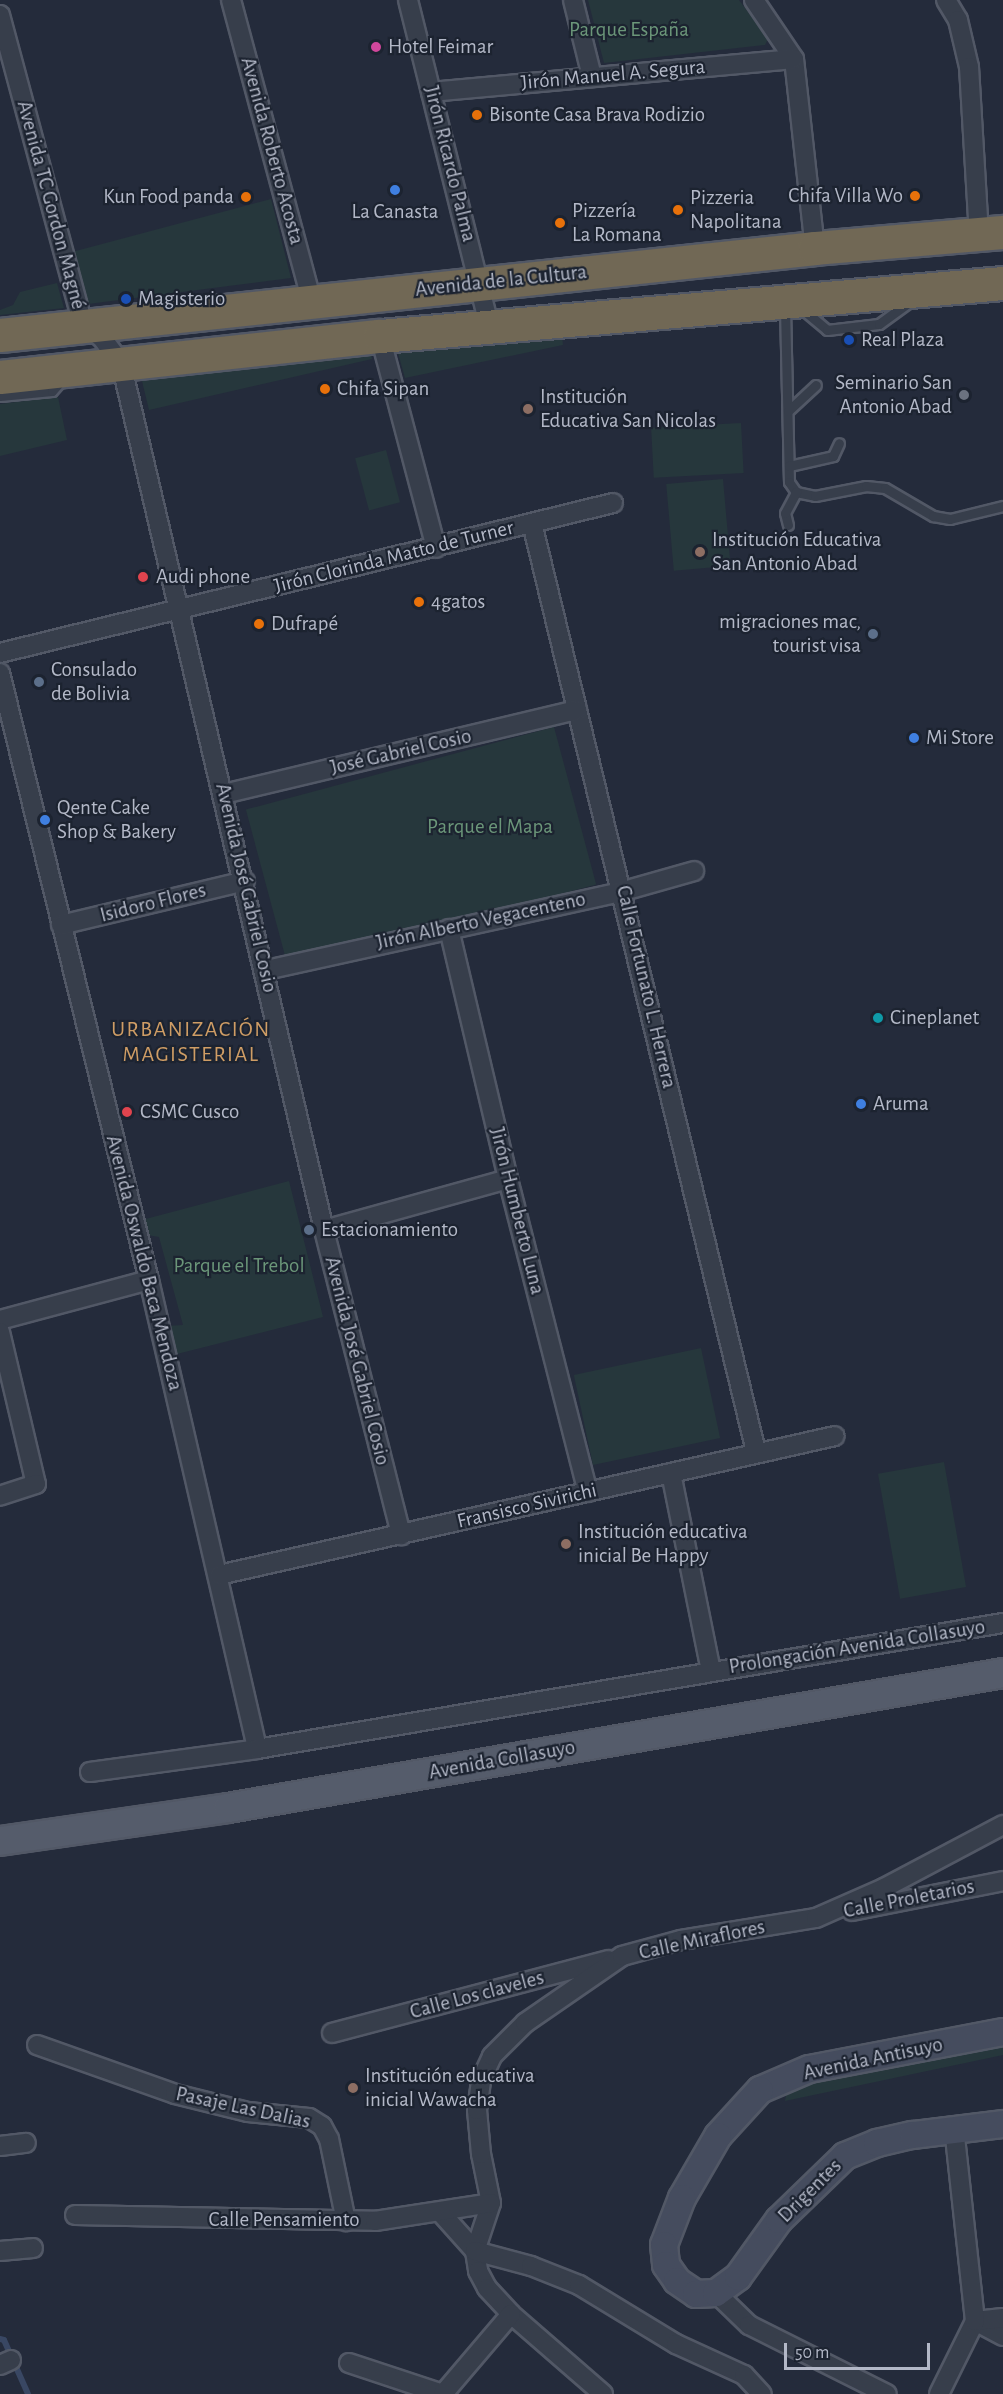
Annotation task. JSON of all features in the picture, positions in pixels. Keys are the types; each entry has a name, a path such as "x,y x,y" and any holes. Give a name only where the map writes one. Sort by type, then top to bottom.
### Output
{"highway":[{"name":"Avenida de la Cultura","path":"0,335 312,302 476,269 815,248 991,233"},
{"name":"Avenida de la Cultura","path":"0,377 380,336 790,303 1003,283"}],"main road":[{"name":"Avenida Collasuyo","path":"0,1840 228,1808 1003,1673"}],"street":[{"name":"Avenida Roberto Acosta","path":"231,0 312,302"},
{"name":"Jirón Ricardo Palma","path":"408,0 490,328"},
{"path":"573,0 592,77"},
{"path":"754,0 794,59 815,248"},
{"path":"946,0 958,20 969,67 991,233"},
{"name":"Avenida TC Gordon Magné","path":"0,15 83,325"},
{"name":"Jirón Manuel A. Segura","path":"431,92 794,59"},
{"name":"Avenida José Gabriel Cosio","path":"83,325 102,338 122,363 266,970 324,1230 402,1535"},
{"path":"380,336 436,548"},
{"name":"Jirón Clorinda Matto de Turner","path":"0,653 613,503"},
{"name":"Calle Fortunato L. Herrera","path":"532,523 624,891 756,1452"},
{"name":"Avenida Oswaldo Baca Mendoza","path":"0,673 149,1280 219,1575 257,1749"},
{"name":"José Gabriel Cosio","path":"224,794 577,710"},
{"name":"Jirón Alberto Vegacenteno","path":"266,970 624,891 694,871"},
{"name":"Isidoro Flores","path":"61,925 245,881"},
{"name":"Jirón Humberto Luna","path":"449,929 508,1179 588,1492"},
{"path":"324,1230 508,1179"},
{"path":"0,1320 149,1280"},
{"path":"0,1332 36,1484 1,1493"},
{"name":"Fransisco Sivirichi","path":"219,1575 835,1436"},
{"path":"671,1473 711,1671"},
{"name":"Prolongación Avenida Collasuyo","path":"90,1772 257,1749 1003,1623"},
{"name":"Calle Miraflores","path":"491,2204 481,2154 477,2110 481,2080 492,2056 525,2023 622,1956 681,1940 816,1918 884,1888 1003,1825"},
{"name":"Calle Proletarios","path":"816,1918 1003,1881"},
{"name":"Calle Los claveles","path":"333,2033 622,1956"},
{"name":"Avenida Antisuyo","path":"716,2293 696,2294 676,2281 666,2265 664,2245 682,2198 718,2136 760,2090 809,2069 1003,2032"},
{"name":"Pasaje Las Dalias","path":"37,2045 175,2094 248,2112 309,2118 322,2126 329,2139 346,2221"},
{"name":"Drigentes","path":"716,2293 738,2277 779,2220 844,2156 877,2143 954,2129 1003,2124"},
{"path":"939,2394 975,2321 954,2129"},
{"path":"0,2146 26,2143"},
{"path":"491,2204 475,2251 478,2271 487,2288 511,2314 603,2394"},
{"name":"Calle Pensamiento","path":"75,2215 346,2221 441,2213 491,2204"},
{"path":"441,2213 475,2251 531,2266 579,2285 676,2344 744,2375 762,2394"},
{"path":"0,2251 33,2248"},
{"path":"716,2293 749,2325 887,2394"},
{"path":"349,2363 443,2394 511,2314"},
{"path":"975,2321 1003,2318"},
{"path":"975,2321 1003,2336"}],"lane":[{"path":"790,303 789,482 796,492 815,496 866,486 885,488 933,516 950,519 1003,506"},
{"path":"0,396 52,391 73,370"},
{"path":"788,411 816,385"},
{"path":"789,466 833,456 839,443"},
{"path":"788,525 785,513 796,492"}],"green space":[{"name":"Parque España","path":"588,0 739,0 768,39 765,45 604,63"},
{"path":"271,199 291,278 88,304 72,252"},
{"path":"57,283 64,308 0,315 0,310 13,305 20,292"},
{"path":"562,336 563,345 405,378 398,353"},
{"path":"371,355 372,359 149,410 142,381"},
{"path":"58,397 67,440 0,456 0,404"},
{"path":"741,423 744,473 654,478 651,428"},
{"path":"386,450 400,502 369,510 355,458"},
{"path":"723,479 731,566 674,571 666,484"},
{"name":"Parque el Mapa","path":"554,727 596,884 288,967 246,810"},
{"name":"Parque el Trebol","path":"289,1181 323,1317 173,1355 166,1326 183,1325 159,1237 142,1234 138,1221"},
{"path":"701,1348 720,1438 593,1465 574,1375"},
{"path":"944,1462 966,1587 900,1599 878,1474"},
{"path":"1003,2047 1003,2055 785,2101 787,2089 804,2082"}],"waterway":[{"path":"0,2339 4,2340 28,2394"}],"place":[{"name":"Hotel Feimar","path":"376,47"},
{"name":"Bisonte Casa Brava Rodizio","path":"477,115"},
{"name":"La Canasta","path":"395,190"},
{"name":"Chifa Villa Wo","path":"915,196"},
{"name":"Kun Food panda","path":"246,197"},
{"name":"Pizzeria Napolitana","path":"678,210"},
{"name":"Pizzería La Romana","path":"560,223"},
{"name":"Magisterio","path":"126,299"},
{"name":"Real Plaza","path":"849,340"},
{"name":"Chifa Sipan","path":"325,389"},
{"name":"Seminario San Antonio Abad","path":"964,395"},
{"name":"Institución Educativa San Nicolas","path":"528,409"},
{"name":"Institución Educativa San Antonio Abad","path":"700,552"},
{"name":"Audi phone","path":"143,577"},
{"name":"4gatos","path":"419,602"},
{"name":"Dufrapé","path":"259,624"},
{"name":"migraciones mac, tourist visa","path":"873,634"},
{"name":"Consulado de Bolivia","path":"39,682"},
{"name":"Mi Store","path":"914,738"},
{"name":"Qente Cake Shop & Bakery","path":"45,820"},
{"name":"Cineplanet","path":"878,1018"},
{"name":"Aruma","path":"861,1104"},
{"name":"CSMC Cusco","path":"127,1112"},
{"name":"Estacionamiento","path":"309,1230"},
{"name":"Institución educativa inicial Be Happy","path":"566,1544"},
{"name":"Institución educativa inicial Wawacha","path":"353,2088"}],"district":[{"name":"URBANIZACIÓN MAGISTERIAL","path":"191,1042"}]}
